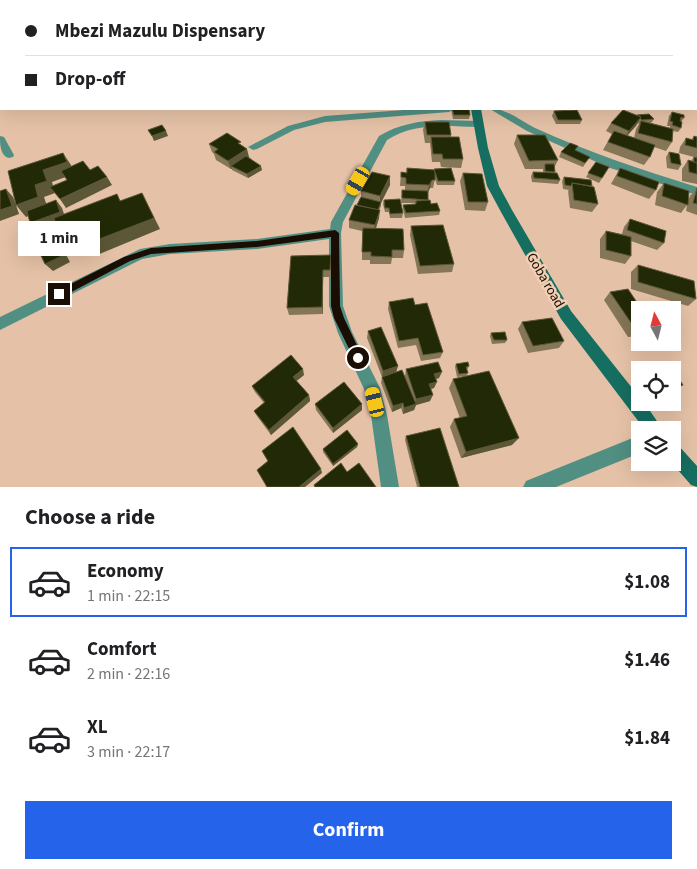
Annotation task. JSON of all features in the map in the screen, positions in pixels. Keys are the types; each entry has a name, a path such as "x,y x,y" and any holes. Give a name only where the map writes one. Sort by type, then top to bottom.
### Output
{"main road":[{"name":"Goba road","path":"476,110 483,148 494,186 566,315 649,421"},
{"path":"681,461 697,479"}],"street":[{"path":"252,147 302,124 325,119 437,110"},
{"path":"497,110 530,129 614,165 697,191"},
{"path":"390,486 379,415 372,388 346,333 336,306 335,233 342,209 383,138 390,132 409,126 478,124"},
{"path":"0,139 9,155"},
{"path":"0,324 140,254 170,249 257,244 335,233"},
{"path":"532,486 631,448"}],"building":[{"path":"452,110 469,110 470,115 454,115"},
{"path":"577,110 582,120 558,120 554,111"},
{"path":"623,110 641,117 629,131 611,123"},
{"path":"672,112 684,115 684,118 681,117 680,121 682,122 681,128 672,125 673,122 670,121"},
{"path":"649,114 654,119 642,120 637,115"},
{"path":"641,121 673,129 672,142 638,133"},
{"path":"425,122 449,122 451,135 427,135"},
{"path":"162,125 166,131 152,136 148,130"},
{"path":"614,131 655,145 650,157 608,142"},
{"path":"227,133 241,142 238,143 247,149 228,161 214,152 218,149 209,144"},
{"path":"517,135 545,135 558,160 529,161"},
{"path":"694,136 697,137 697,148 685,145 686,138 693,140"},
{"path":"431,137 459,137 463,159 443,159 442,154 433,154"},
{"path":"570,143 578,146 575,150 590,157 585,163 561,152"},
{"path":"669,152 679,154 681,165 671,163"},
{"path":"63,153 67,162 43,170 47,181 35,185 38,197 16,205 8,171"},
{"path":"246,156 261,166 247,174 231,166"},
{"path":"688,160 697,163 697,174 689,172"},
{"path":"83,161 90,170 98,166 107,177 60,199 50,187 67,180 61,171"},
{"path":"596,162 609,167 602,178 588,173"},
{"path":"545,164 554,164 555,172 545,171"},
{"path":"407,168 435,170 435,180 432,180 429,185 406,184 406,178 401,177 401,172 407,173"},
{"path":"451,168 455,181 438,181 434,169"},
{"path":"620,168 659,182 656,190 617,176"},
{"path":"372,172 390,176 380,196 361,191"},
{"path":"533,172 557,173 560,180 534,178"},
{"path":"463,173 482,174 488,202 468,202"},
{"path":"564,177 591,180 592,186 572,183 571,186 565,185"},
{"path":"572,183 594,187 598,204 574,200"},
{"path":"664,183 689,191 688,205 662,196"},
{"path":"697,188 697,204 693,203"},
{"path":"6,189 12,206 0,210 0,191"},
{"path":"402,190 428,191 428,200 402,198"},
{"path":"142,193 154,218 89,243 84,227 59,237 54,218 117,194 120,201"},
{"path":"361,197 381,202 378,210 357,205"},
{"path":"400,199 403,213 390,214 389,208 385,208 384,200"},
{"path":"56,200 60,212 30,223 27,211"},
{"path":"430,200 431,204 437,203 440,211 406,213 403,205 416,204 416,201"},
{"path":"355,205 380,210 375,225 349,220"},
{"path":"630,219 666,231 664,243 627,230"},
{"path":"443,225 454,264 420,266 411,226"},
{"path":"363,228 403,229 404,250 392,250 392,257 371,256 371,252 362,252"},
{"path":"606,231 631,237 631,256 606,250"},
{"path":"52,234 64,255 45,264 35,243"},
{"path":"331,255 330,270 323,270 322,307 287,308 291,256"},
{"path":"638,265 694,281 696,299 638,282"},
{"path":"628,289 636,301 631,301 631,323 610,292"},
{"path":"413,298 415,305 427,303 443,352 423,355 418,338 399,341 389,302"},
{"path":"552,318 564,341 533,346 522,322"},
{"path":"381,327 398,366 383,371 368,331"},
{"path":"505,332 507,340 494,340 491,333"},
{"path":"291,355 303,369 293,377 309,395 269,430 254,411 265,402 252,386"},
{"path":"438,362 442,372 434,374 437,382 429,384 433,395 416,399 406,369"},
{"path":"468,362 469,366 466,367 468,373 459,374 456,364"},
{"path":"402,370 416,404 404,408 403,403 393,406 382,377"},
{"path":"489,371 519,438 466,452 454,419 467,416 453,379"},
{"path":"344,382 362,404 333,428 315,404"},
{"path":"293,427 321,469 299,487 267,487 257,470 268,461 262,451"},
{"path":"440,428 459,487 420,487 406,436"},
{"path":"347,430 358,444 333,464 323,449"},
{"path":"341,463 347,472 359,463 376,487 315,487 314,485"}],"route":[{"path":"59,294 127,259 151,251 257,244 335,233 336,306 339,318 358,358"}]}
